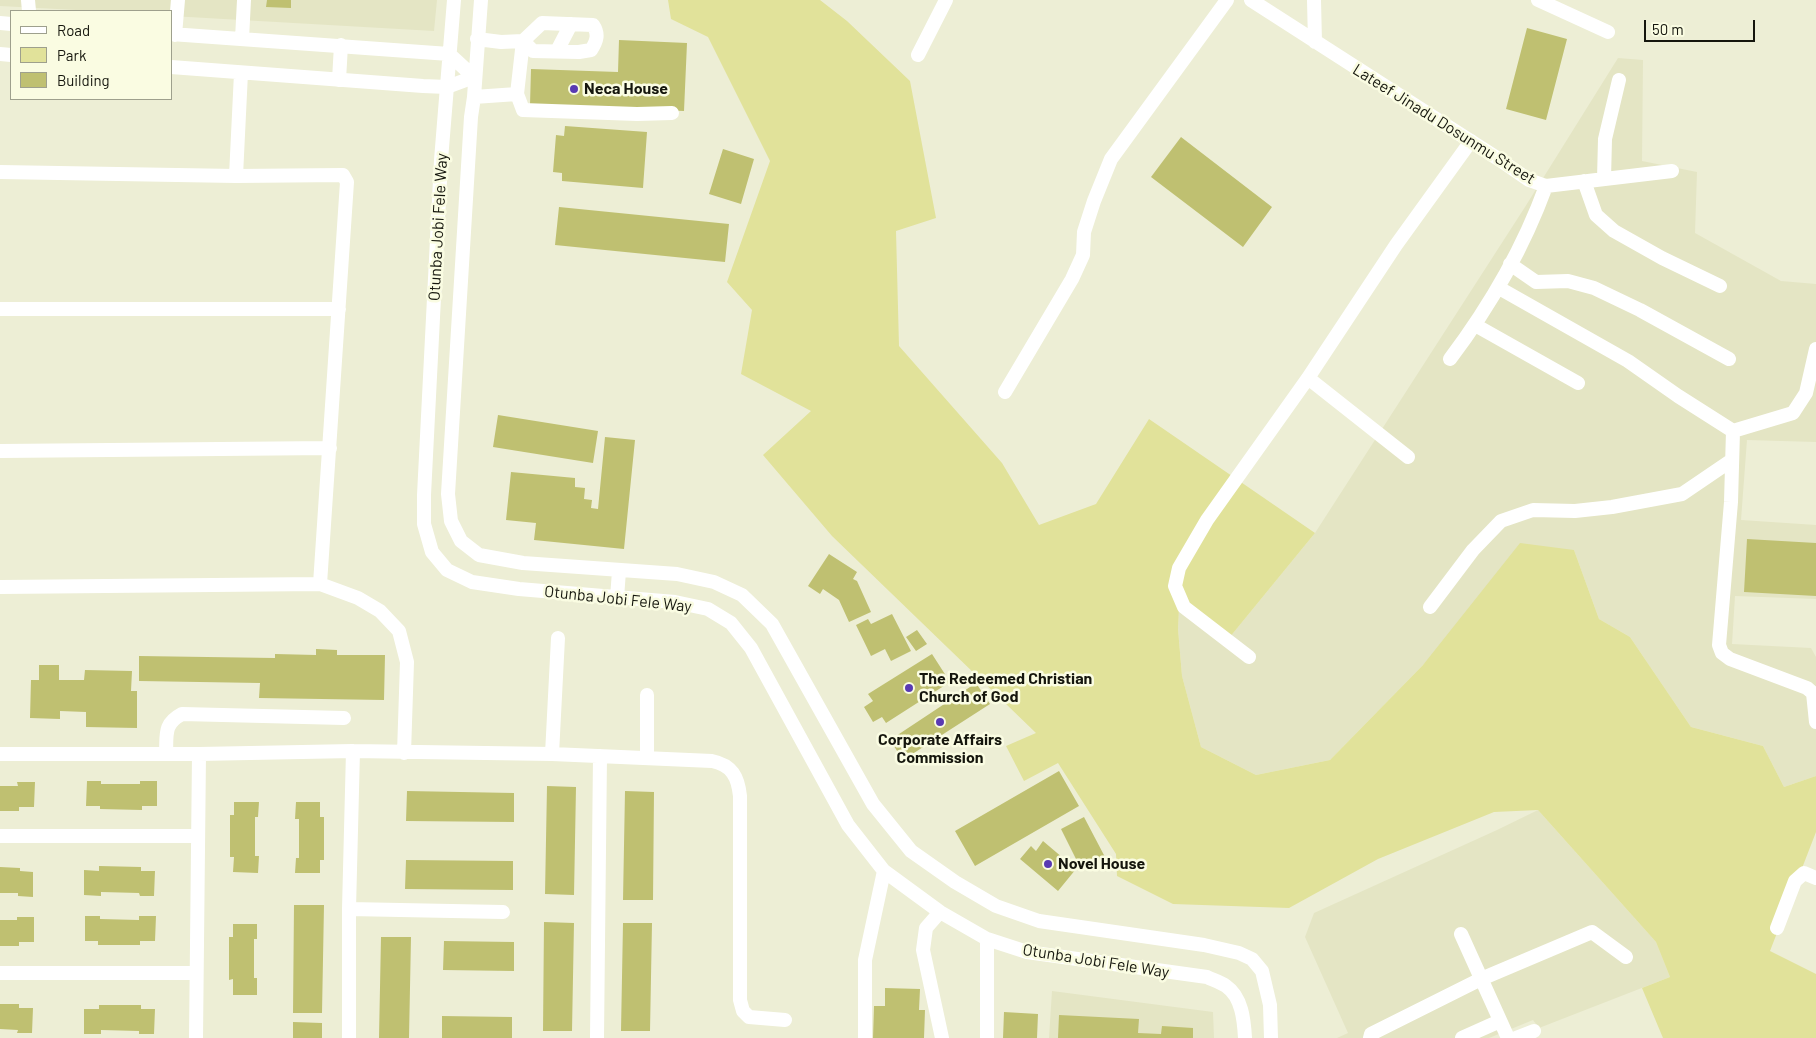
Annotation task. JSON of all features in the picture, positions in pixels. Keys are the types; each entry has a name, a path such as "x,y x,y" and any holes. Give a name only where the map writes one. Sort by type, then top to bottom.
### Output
{"street":[{"path":"172,67 447,87 474,77 449,54 341,45 173,35 178,0"},
{"path":"242,39 244,0"},
{"name":"Otunba Jobi Fele Way","path":"454,0 441,160 424,495 424,524 432,552 447,570 472,582 520,589 674,602 708,609 731,623 751,648 848,825 884,871 940,912 987,939 1027,952 1207,977 1226,986 1236,997 1244,1019 1245,1038"},
{"name":"Otunba Jobi Fele Way","path":"481,0 471,117 449,484 451,521 461,541 479,555 523,563 677,574 714,582 742,595 772,624 873,804 911,851 955,882 996,906 1039,921 1195,944 1238,953 1252,960 1262,971 1270,1005 1271,1038"},
{"path":"918,55 946,0"},
{"path":"1005,392 1072,279 1083,255 1084,232 1111,159 1227,0"},
{"name":"Lateef Jinadu Dosunmu Street","path":"1251,0 1529,180 1546,186 1535,216 1499,288 1450,359"},
{"path":"1314,0 1315,42"},
{"path":"1538,0 1608,32"},
{"path":"477,39 501,42 523,41 533,51 579,52 591,50 597,42 597,31 593,25 542,22 523,41 516,94 523,110 637,114 672,113"},
{"path":"557,51 571,24"},
{"path":"339,80 341,45"},
{"path":"236,176 241,73"},
{"path":"1604,179 1605,139 1619,80"},
{"path":"474,97 516,94"},
{"path":"1249,656 1184,607 1175,586 1179,568 1207,520 1308,378 1396,245 1471,142"},
{"path":"1546,186 1672,171"},
{"path":"0,172 236,176 343,174 347,182 320,584"},
{"path":"1584,182 1596,215 1614,230 1662,258 1720,286"},
{"path":"1510,264 1536,282 1568,281 1594,288 1640,310 1729,359"},
{"path":"1499,288 1628,361 1733,431 1793,413 1806,393 1816,349"},
{"path":"0,309 339,309"},
{"path":"1475,325 1578,383"},
{"path":"1308,378 1408,457"},
{"path":"1733,431 1731,502 1719,645 1722,653 1730,659 1807,688 1813,693 1816,722"},
{"path":"0,451 330,448"},
{"path":"1430,608 1474,550 1501,521 1533,510 1575,511 1612,507 1682,494 1732,460"},
{"path":"617,598 619,571"},
{"path":"0,586 320,584 358,598 380,610 399,631 407,662 404,753"},
{"path":"552,754 558,638"},
{"path":"647,695 647,758"},
{"path":"166,754 167,727 173,719 182,714 344,718"},
{"path":"349,1038 349,909 353,752"},
{"path":"0,754 353,752 552,754 712,761 724,764 734,775 739,785 743,1011 750,1017 785,1020"},
{"path":"196,1038 199,754"},
{"path":"597,1038 600,756"},
{"path":"0,836 197,836"},
{"path":"865,1038 865,960 884,871"},
{"path":"1777,928 1796,882 1804,873 1816,878"},
{"path":"349,909 503,912"},
{"path":"940,912 926,928 922,950 942,1038"},
{"path":"1370,1038 1371,1034 1481,979 1592,932 1626,957"},
{"path":"1461,934 1508,1038"},
{"path":"987,939 987,1038"},
{"path":"0,973 196,973"},
{"path":"1462,1038 1500,1021"},
{"path":"1516,1038 1534,1031"}],"shaded area":[{"path":"0,0 437,0 434,31 172,16 172,10 76,10 0,6"},
{"path":"1618,58 1643,60 1642,161 1697,172 1695,233 1781,281 1816,284 1816,442 1747,440 1741,520 1816,525 1816,599 1735,596 1732,644 1811,648 1816,657 1816,776 1784,787 1763,746 1691,727 1630,637 1599,619 1574,550 1423,665 1330,760 1256,775 1201,747 1182,676 1178,629 1179,607 1225,643 1315,533 1525,207"},
{"path":"1538,810 1656,942 1670,977 1539,1028 1533,1020 1489,1038 1337,1038 1348,1033 1305,937 1314,913"},
{"path":"1052,991 1213,1012 1214,1038 1049,1038"}],"green space":[{"path":"668,0 820,0 847,21 910,81 936,218 896,231 899,346 1002,463 1039,525 1096,504 1149,419 1315,533 1225,643 1179,608 1178,629 1182,676 1201,747 1256,775 1330,760 1423,665 1520,543 1574,550 1599,619 1630,637 1691,727 1763,746 1784,787 1816,776 1816,832 1770,951 1816,974 1816,1038 1663,1038 1642,988 1670,977 1656,942 1538,810 1494,812 1378,859 1289,908 1173,904 1117,876 1116,854 1058,763 1024,781 1006,746 1036,733 832,536 763,455 811,411 741,374 752,310 727,282 770,161 708,37 671,19"}],"building":[{"path":"267,0 291,0 291,8 266,7"},
{"path":"1527,28 1567,39 1546,120 1506,109"},
{"path":"619,40 687,43 684,111 530,105 531,69 618,72"},
{"path":"565,126 647,132 643,188 562,181 562,173 553,172 556,135 564,136"},
{"path":"1181,137 1272,207 1243,247 1151,177"},
{"path":"723,149 754,159 741,204 709,194"},
{"path":"559,207 729,224 725,262 555,245"},
{"path":"498,415 598,431 593,463 493,447"},
{"path":"605,437 635,440 624,549 534,540 536,523 506,520 511,472 575,478 575,487 585,488 584,499 592,500 591,508 598,509"},
{"path":"1747,539 1816,543 1816,596 1744,592"},
{"path":"829,554 857,572 853,579 857,581 871,612 849,622 839,600 823,589 820,594 808,586"},
{"path":"892,614 911,651 891,661 885,649 871,656 856,625 868,619 871,624"},
{"path":"917,630 927,644 916,651 906,637"},
{"path":"316,649 337,650 337,655 385,655 384,700 259,698 260,683 139,681 139,656 275,658 275,654 316,655"},
{"name":"The Redeemed Christian Church of God","path":"932,654 950,682 886,723 882,717 873,722 864,707 873,701 868,694"},
{"path":"39,665 59,665 59,680 84,680 85,670 132,671 131,691 137,691 137,728 86,727 86,712 60,711 60,719 30,718 31,680 39,680"},
{"name":"Corporate Affairs Commission","path":"976,683 990,704 903,760 890,740"},
{"path":"1059,771 1079,806 975,866 955,831"},
{"path":"87,781 101,781 101,784 140,784 140,781 157,781 157,806 142,806 142,810 100,809 100,806 86,806"},
{"path":"17,782 35,782 34,807 19,807 19,811 0,811 0,786 18,786"},
{"path":"547,786 576,787 574,895 545,894"},
{"path":"407,791 514,793 514,822 406,821"},
{"path":"625,791 654,792 653,900 623,900"},
{"path":"234,802 259,802 258,817 255,817 255,856 259,856 258,873 233,872 234,857 230,857 230,815 234,815"},
{"path":"296,802 320,802 320,817 324,817 324,860 320,860 320,873 295,873 296,858 299,858 299,819 295,819"},
{"path":"1084,817 1105,857 1081,869 1061,829"},
{"name":"Novel House","path":"1043,841 1076,869 1058,891 1020,859 1031,846 1036,851"},
{"path":"406,860 513,861 513,890 405,889"},
{"path":"99,866 141,867 141,871 155,871 154,896 140,896 139,893 101,892 101,896 84,895 84,870 99,871"},
{"path":"0,867 20,868 20,871 33,872 33,897 18,896 18,893 0,893"},
{"path":"294,905 324,905 322,1013 293,1013"},
{"path":"85,916 100,916 100,919 139,920 139,916 156,916 155,941 140,941 140,945 98,945 98,941 85,941"},
{"path":"17,917 34,917 34,942 19,942 19,946 0,946 0,920 17,920"},
{"path":"544,922 574,923 572,1031 543,1031"},
{"path":"623,923 652,923 650,1031 621,1031"},
{"path":"233,924 257,924 257,939 254,939 254,978 257,978 257,995 233,995 233,979 229,980 229,937 233,937"},
{"path":"381,937 411,937 409,1038 379,1038"},
{"path":"444,941 514,942 514,971 443,970"},
{"path":"885,988 920,989 919,1010 925,1010 924,1038 873,1038 874,1006 885,1006"},
{"path":"0,1004 19,1004 19,1008 33,1008 32,1033 17,1033 18,1030 0,1029"},
{"path":"99,1005 141,1005 141,1009 155,1009 154,1034 139,1034 139,1031 101,1030 101,1034 84,1034 84,1009 99,1009"},
{"path":"1004,1012 1038,1014 1037,1038 1003,1038"},
{"path":"1059,1015 1139,1019 1138,1033 1161,1034 1162,1026 1193,1028 1193,1038 1058,1038"},
{"path":"442,1016 512,1017 512,1038 442,1038"},
{"path":"293,1022 322,1023 322,1038 293,1038"}],"place":[{"name":"Neca House","path":"574,89"},
{"name":"The Redeemed Christian Church of God","path":"909,688"},
{"name":"Corporate Affairs Commission","path":"940,722"},
{"name":"Novel House","path":"1048,864"}]}
